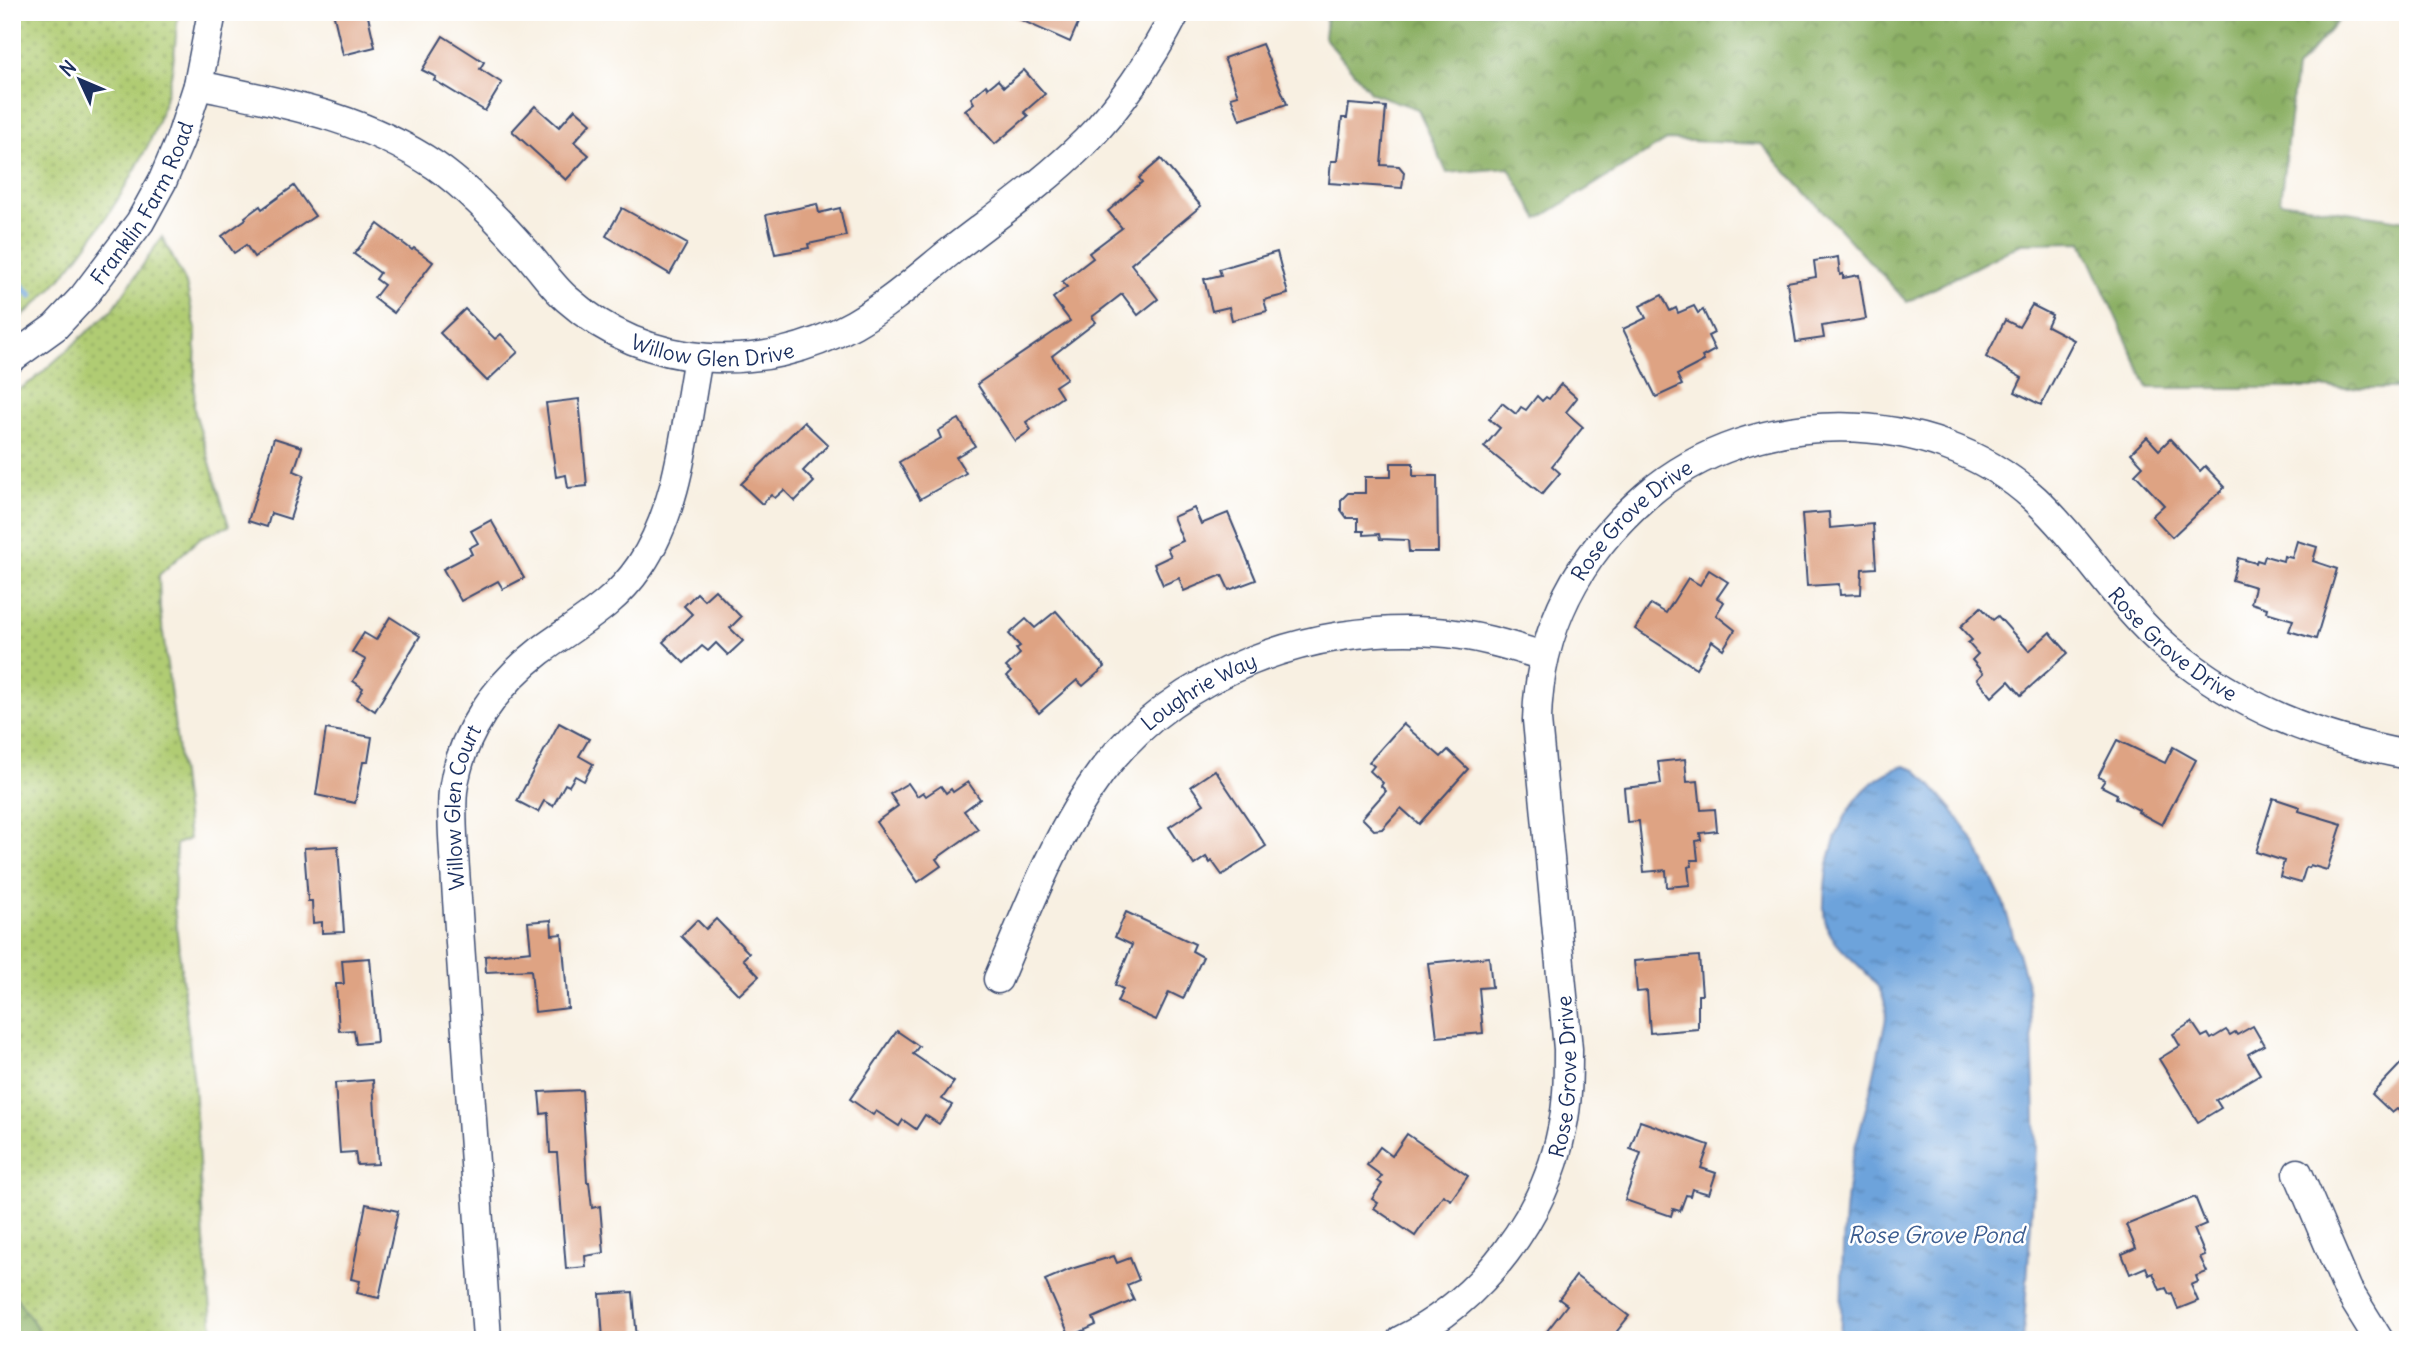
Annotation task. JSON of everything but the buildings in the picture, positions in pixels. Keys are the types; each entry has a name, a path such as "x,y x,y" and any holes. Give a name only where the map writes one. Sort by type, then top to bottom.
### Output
{"street":[{"name":"Franklin Farm Road","path":"12,358 55,327 84,296 141,222 176,150 198,85 212,12"},
{"name":"Willow Glen Drive","path":"198,85 298,106 344,119 390,139 460,184 508,232 564,297 593,320 621,336 657,349 698,358 737,358 776,353 817,341 854,324 886,303 1059,166 1086,140 1132,87 1176,12"},
{"name":"Willow Glen Court","path":"486,1339 454,855 452,808 459,762 471,731 488,704 513,675 540,651 589,619 617,595 640,566 658,535 671,499 698,358"},
{"name":"Rose Grove Drive","path":"1416,1336 1460,1300 1509,1248 1526,1223 1554,1163 1562,1129 1568,1091 1568,1049 1537,720 1538,694 1551,629 1582,568 1604,537 1654,489 1705,459 1764,436 1790,430 1857,428 1921,438 1984,463 2032,496 2055,518 2111,590 2149,631 2191,666 2274,717 2328,737 2408,755"},
{"name":"Loughrie Way","path":"998,979 1054,849 1084,796 1104,769 1152,719 1204,684 1237,667 1303,642 1375,631 1463,635 1544,656"},
{"path":"2298,1173 2348,1290 2379,1340"}],"green space":[{"path":"12,12 178,12 174,60 167,93 154,131 136,168 106,218 70,267 51,289 12,323"},
{"path":"1327,12 2346,12 2296,69 2280,202 2408,221 2408,388 2148,388 2082,242 2023,243 1907,302 1761,144 1667,140 1538,219 1509,168 1447,173 1418,109 1371,93 1324,37"},
{"path":"162,237 186,283 196,330 194,409 229,526 201,537 159,575 160,609 189,839 176,844 174,906 194,1084 204,1240 214,1340 44,1340 12,1291 12,394 35,379 113,309"},
{"path":"12,1291 44,1338 44,1340 12,1340"}],"water":[{"name":"Rose Grove Pond","path":"1904,766 1916,770 1930,784 1952,809 1975,843 2004,904 2028,988 2036,1148 2023,1340 1840,1340 1847,1191 1886,1014 1884,1000 1872,978 1843,951 1828,929 1824,914 1827,868 1838,831 1858,798 1886,773"}],"waterway":[{"path":"12,280 31,295"}]}
